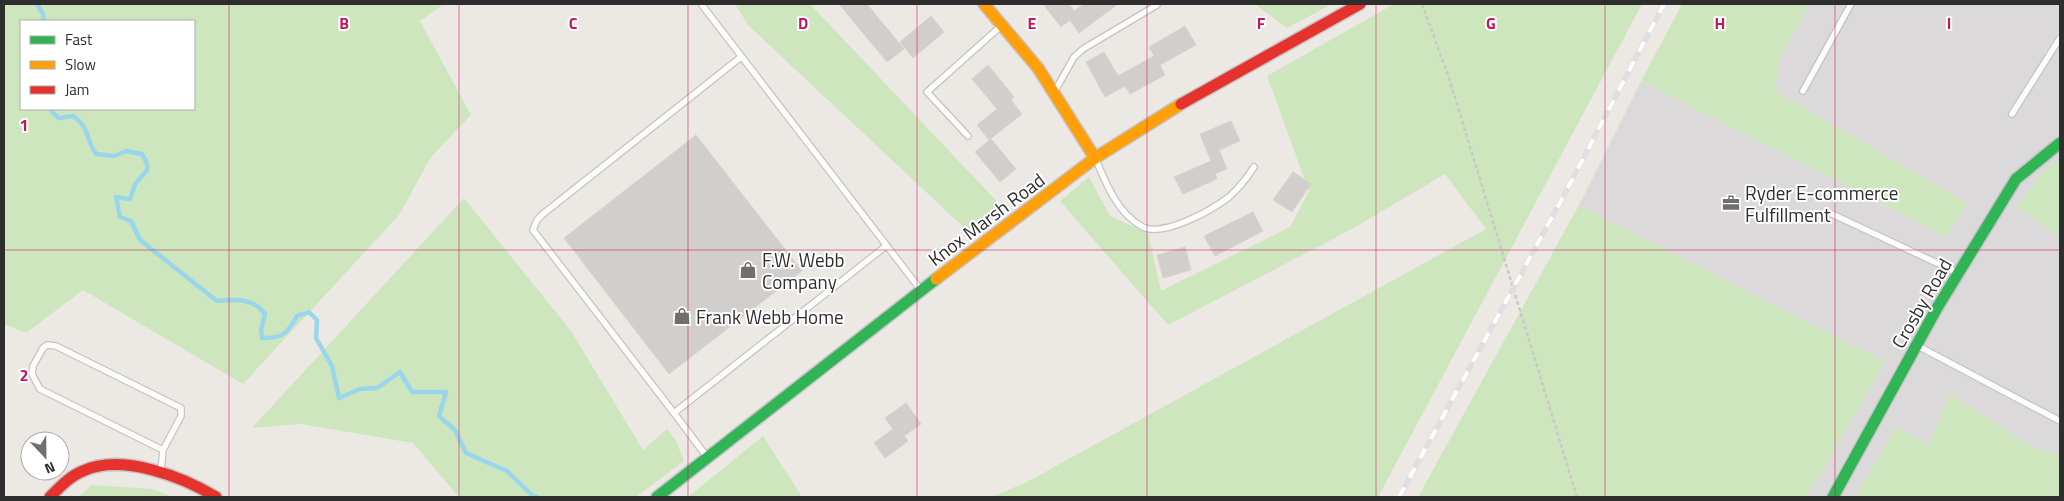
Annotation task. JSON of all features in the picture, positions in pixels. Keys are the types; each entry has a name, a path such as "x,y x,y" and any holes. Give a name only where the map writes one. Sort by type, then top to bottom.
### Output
{"main road":[{"path":"984,4 1003,24 1055,92 1095,158"},
{"name":"Knox Marsh Road","path":"657,497 921,290 1095,158 1187,100 1360,4"},
{"name":"Crosby Road","path":"1833,497 1958,273 2016,179 2060,143"},
{"path":"50,497 86,469 103,466 131,467 160,473 192,485 216,497"}],"lane":[{"path":"1803,92 1851,4"},
{"path":"702,5 921,290"},
{"path":"1055,92 1074,57 1083,49 1157,5"},
{"path":"968,136 927,92 1003,24"},
{"path":"2012,114 2060,38"},
{"path":"707,457 534,230 536,220 543,214 741,57"},
{"path":"1095,158 1111,192 1127,217 1142,228 1152,230 1182,222 1209,210 1234,192 1244,182 1254,167"},
{"path":"1832,214 1958,273"},
{"path":"674,413 886,246"},
{"path":"160,473 163,450 181,416 181,408 56,346 44,348 33,366 32,374 40,388 163,450"},
{"path":"1916,346 2060,421"}],"path":[{"path":"1422,4 1449,78 1576,497"}],"shaded area":[{"path":"1810,4 2060,4 2060,160 2047,168 2016,207 2060,237 2060,456 2032,447 1950,394 1928,445 1896,427 1856,497 1807,497 1885,362 1579,205 1641,81 1947,237 1967,203 1774,91 1780,57"}],"green space":[{"path":"4,4 444,4 420,21 471,115 431,157 399,215 243,384 83,290 26,333 4,324"},
{"path":"735,4 810,4 1005,210 972,235 748,25"},
{"path":"1255,4 1332,4 1287,28"},
{"path":"1394,4 1642,4 1378,497 992,497 1027,482 1486,229 1445,174 1352,229 1168,325 1060,201 1089,177 1110,216 1148,233 1161,291 1290,227 1309,191 1267,76"},
{"path":"1682,4 1810,4 1780,57 1775,91 1967,203 1947,237 1641,81"},
{"path":"2060,160 2060,237 2016,207 2047,168"},
{"path":"464,198 571,331 643,450 667,429 676,441 684,461 636,497 459,497 413,443 301,424 252,428"},
{"path":"1579,205 1885,362 1807,497 1418,497"},
{"path":"1950,394 2032,447 2060,456 2060,497 1856,497 1896,427 1928,445"},
{"path":"763,436 802,497 688,497"},
{"path":"91,485 153,489 172,497 79,497"}],"building":[{"path":"839,4 867,4 904,49 887,62"},
{"path":"1043,4 1069,4 1074,11 1084,4 1118,4 1079,33 1070,20 1061,27"},
{"path":"931,16 944,32 913,58 900,42"},
{"path":"1185,26 1196,45 1160,65 1165,75 1130,94 1125,86 1105,97 1086,62 1104,52 1118,76 1154,56 1149,47"},
{"path":"988,65 1014,97 1011,100 1022,114 989,140 977,125 997,109 972,79"},
{"path":"1231,121 1240,141 1219,150 1227,169 1215,174 1217,179 1183,194 1174,177 1211,161 1200,134"},
{"path":"696,135 802,271 669,374 564,238"},
{"path":"991,139 1016,169 1000,182 975,152"},
{"path":"1293,172 1311,184 1292,212 1273,200"},
{"path":"1253,212 1263,231 1215,256 1204,236"},
{"path":"1185,247 1191,270 1163,278 1157,255"},
{"path":"906,403 921,424 904,436 908,441 885,458 874,443 893,429 885,418"}],"waterway":[{"path":"37,4 43,14 44,20"},
{"path":"52,110 59,118 73,116 79,121 83,125 96,154 114,156 126,151 142,154 148,167 136,183 130,199 116,197 120,217 131,221 140,240 217,301 250,302 261,309 265,314 261,330 262,338 284,334 297,316 309,312 317,320 316,338 332,366 339,398 360,389 377,388 400,372 412,392 446,392 439,416 455,430 466,453 507,471 533,496 537,497"}],"railway":[{"path":"1399,497 1563,197 1664,4"}],"traffic: fast":[{"path":"1833,497 1937,308 2016,179 2060,143"},
{"path":"657,497 936,279"}],"traffic: slow":[{"path":"984,4 1038,68 1095,158"},
{"path":"936,279 1095,158 1181,104"}],"traffic: jam":[{"path":"1181,104 1360,4"},
{"path":"50,497 65,482 78,473 99,466 116,465 134,466 170,475 216,497"}],"place":[{"name":"Ryder E-commerce Fulfillment","path":"1731,203"},
{"name":"F.W. Webb Company","path":"748,270"},
{"name":"Frank Webb Home","path":"682,316"}]}
